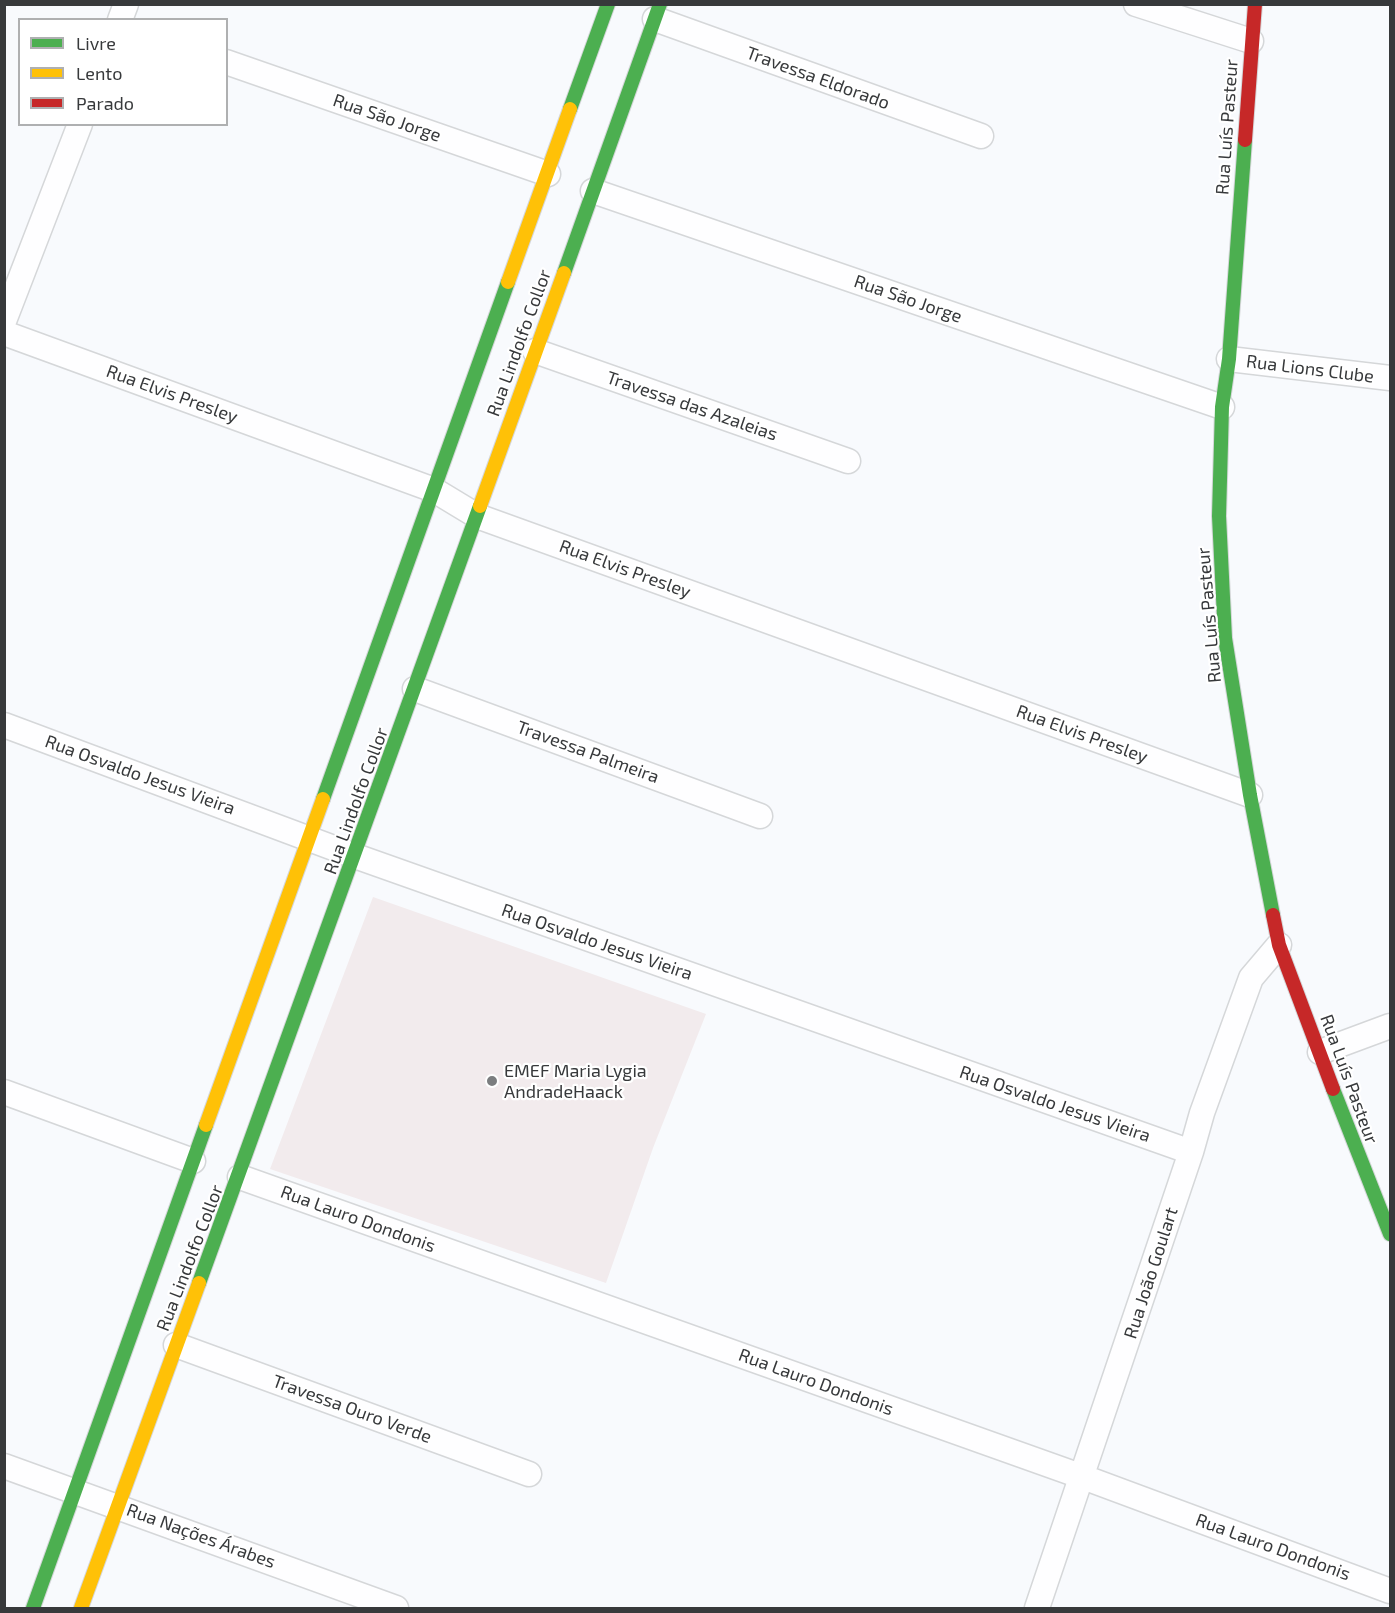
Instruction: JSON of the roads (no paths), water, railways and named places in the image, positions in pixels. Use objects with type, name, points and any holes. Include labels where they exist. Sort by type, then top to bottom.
[{"type":"street","name":"Rua Lindolfo Collor","points":[[33,1608],[608,4]]},
{"type":"street","points":[[1136,4],[1251,41]]},
{"type":"street","name":"Rua Luís Pasteur","points":[[1255,4],[1229,359],[1222,406],[1219,516],[1225,638],[1250,795],[1279,945],[1377,1206],[1390,1234]]},
{"type":"street","name":"Rua Lindolfo Collor","points":[[81,1608],[176,1345],[240,1177],[658,12]]},
{"type":"street","name":"Travessa Eldorado","points":[[658,12],[981,136]]},
{"type":"street","name":"Rua São Jorge","points":[[228,63],[548,174]]},
{"type":"street","points":[[4,321],[79,126]]},
{"type":"street","name":"Rua São Jorge","points":[[593,191],[1222,406]]},
{"type":"street","name":"Rua Elvis Presley","points":[[4,333],[434,490],[477,516],[1250,795]]},
{"type":"street","name":"Travessa das Azaleias","points":[[536,351],[848,461]]},
{"type":"street","name":"Rua Lions Clube","points":[[1229,359],[1390,378]]},
{"type":"street","name":"Travessa Palmeira","points":[[415,689],[760,816]]},
{"type":"street","name":"Rua Osvaldo Jesus Vieira","points":[[4,725],[355,856],[1191,1152]]},
{"type":"street","name":"Rua João Goulart","points":[[1037,1608],[1083,1477],[1202,1113],[1251,978],[1279,945]]},
{"type":"street","points":[[1320,1053],[1390,1026]]},
{"type":"street","points":[[4,1092],[194,1161]]},
{"type":"street","name":"Rua Lauro Dondonis","points":[[240,1177],[1083,1477],[1390,1591]]},
{"type":"street","name":"Travessa Ouro Verde","points":[[176,1345],[529,1474]]},
{"type":"street","name":"Rua Nações Árabes","points":[[4,1466],[396,1608]]},
{"type":"place","name":"EMEF Maria Lygia AndradeHaack","points":[[492,1081]]}]
